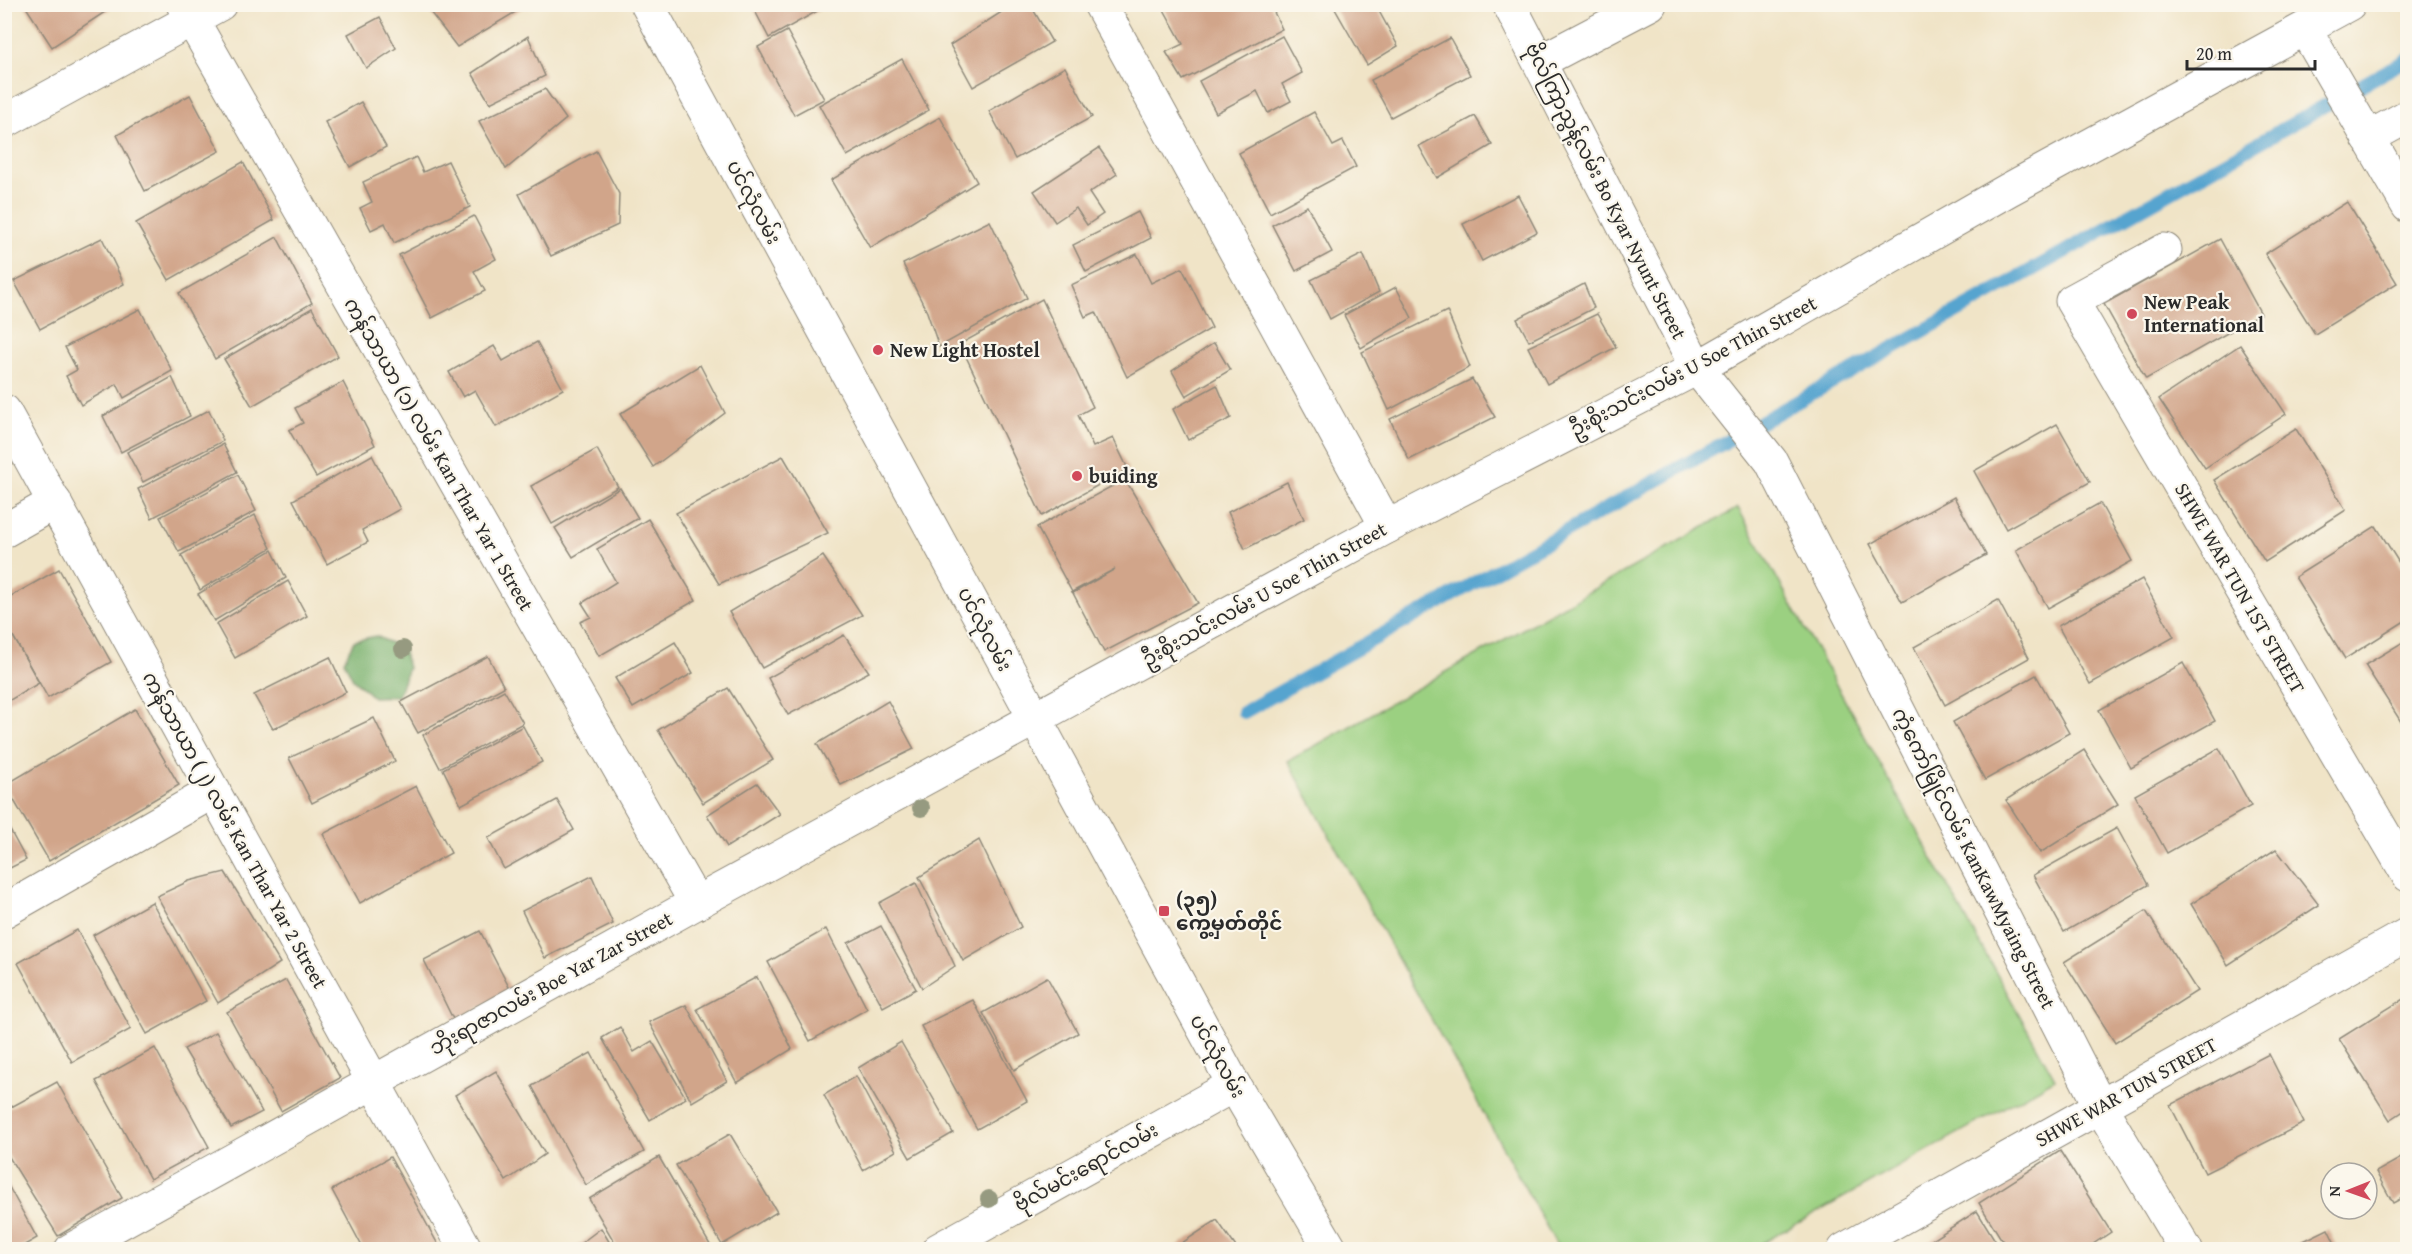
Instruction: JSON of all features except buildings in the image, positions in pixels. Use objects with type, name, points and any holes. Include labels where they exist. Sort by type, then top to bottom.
[{"type":"street","points":[[4,122],[187,12],[220,4]]},
{"type":"street","name":"ပင်လုံလမ်း","points":[[647,4],[1033,719],[1234,1085],[1331,1250]]},
{"type":"street","points":[[1100,4],[1387,527]]},
{"type":"street","name":"ဗိုလ်ကြာညွန့်လမ်း Bo Kyar Nyunt Street","points":[[1509,4],[1541,61],[1697,368],[1771,461]]},
{"type":"street","points":[[1541,61],[1650,4]]},
{"type":"street","name":"ဦးစိုးသင်းလမ်း U Soe Thin Street","points":[[1033,719],[1387,527],[1697,368],[2007,190],[2349,4]]},
{"type":"street","name":"ကန်သာယာ (၁) လမ်း Kan Thar Yar 1 Street","points":[[187,12],[696,903]]},
{"type":"street","points":[[2305,28],[2408,206]]},
{"type":"street","points":[[2368,138],[2408,116]]},
{"type":"street","name":"SHWE WAR TUN 1ST STREET","points":[[2165,250],[2072,301],[2408,876]]},
{"type":"street","name":"ကန်သာယာ (၂) လမ်း Kan Thar Yar 2 Street","points":[[4,411],[466,1250]]},
{"type":"street","name":"ကံ့ကော်မြိုင်လမ်း KanKawMyaing Street","points":[[1771,461],[2100,1106],[2186,1250]]},
{"type":"street","points":[[4,531],[55,502]]},
{"type":"street","name":"ဘိုးရာဇာလမ်း Boe Yar Zar Street","points":[[71,1250],[1033,719]]},
{"type":"street","points":[[4,911],[214,791]]},
{"type":"street","name":"SHWE WAR TUN STREET","points":[[1844,1250],[2408,934]]},
{"type":"street","name":"ဗိုလ်မင်းရောင်လမ်း","points":[[938,1250],[1234,1085]]},
{"type":"green space","points":[[1738,508],[2055,1079],[1752,1249],[1559,1249],[1288,761]]},
{"type":"green space","points":[[376,636],[403,649],[408,668],[398,696],[373,697],[353,679],[344,661],[354,641]]},
{"type":"waterway","points":[[1244,712],[2408,59]]},
{"type":"place","name":"New Peak International","points":[[2132,314]]},
{"type":"place","name":"New Light Hostel","points":[[878,350]]},
{"type":"place","name":"buiding","points":[[1077,476]]},
{"type":"place","name":"(၃၅) ကွေ့မှတ်တိုင်","points":[[1164,911]]}]
